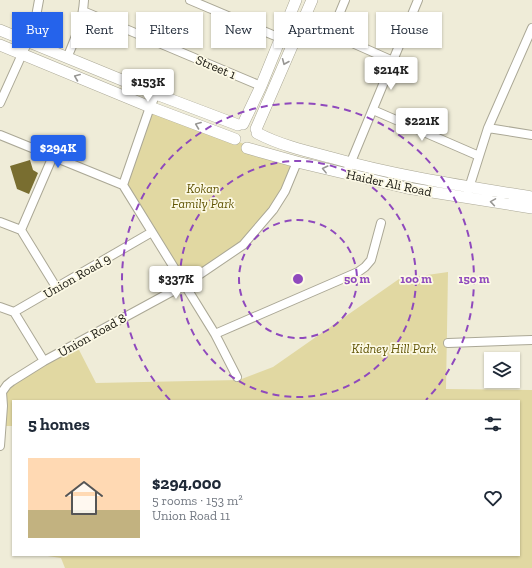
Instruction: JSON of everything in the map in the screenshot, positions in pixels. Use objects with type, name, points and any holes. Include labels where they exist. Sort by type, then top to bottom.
[{"type":"main road","points":[[291,12],[296,0]]},
{"type":"main road","points":[[307,12],[312,0]]},
{"type":"main road","points":[[0,30],[12,35]]},
{"type":"main road","points":[[0,45],[150,107],[234,139],[239,146],[247,148],[255,143],[258,137],[257,131],[292,48]]},
{"type":"main road","points":[[44,48],[156,94],[240,125],[250,124],[257,131]]},
{"type":"main road","points":[[234,139],[235,131],[240,125],[261,86],[276,48]]},
{"type":"main road","name":"Haider Ali Road","points":[[257,131],[271,140],[351,163],[532,208]]},
{"type":"main road","name":"Haider Ali Road","points":[[247,148],[296,162],[407,188],[532,197]]},
{"type":"street","points":[[37,12],[39,0]]},
{"type":"street","points":[[67,58],[76,36],[83,11],[84,0]]},
{"type":"street","points":[[190,0],[274,35]]},
{"type":"street","points":[[340,12],[345,0]]},
{"type":"street","points":[[346,174],[418,0]]},
{"type":"street","name":"Street 1","points":[[83,11],[261,86]]},
{"type":"street","points":[[468,193],[488,128],[532,28]]},
{"type":"street","points":[[0,103],[25,48]]},
{"type":"street","points":[[363,48],[393,61]]},
{"type":"street","points":[[123,185],[150,107],[156,94]]},
{"type":"street","points":[[373,110],[479,156]]},
{"type":"street","points":[[488,128],[532,135]]},
{"type":"street","points":[[0,135],[123,185],[215,334],[237,377]]},
{"type":"street","points":[[21,230],[53,156]]},
{"type":"street","name":"Union Road 8","points":[[1,392],[12,381],[44,361],[184,285],[243,245],[273,210],[285,191],[296,162]]},
{"type":"street","points":[[0,222],[21,230],[56,287]]},
{"type":"street","points":[[215,334],[351,275],[365,267],[370,260],[381,223]]},
{"type":"street","name":"Union Road 9","points":[[14,312],[152,232]]},
{"type":"street","points":[[0,307],[14,312],[44,361]]},
{"type":"street","points":[[448,343],[532,340]]},
{"type":"street","points":[[0,446],[3,406],[1,392]]},
{"type":"green space","name":"Kokan Family Park","points":[[150,107],[264,152],[297,162],[285,191],[243,245],[184,285],[123,185]]},
{"type":"green space","name":"Kidney Hill Park","points":[[448,272],[446,389],[532,390],[532,568],[65,568],[61,558],[48,556],[520,556],[520,400],[12,400],[12,426],[2,426],[2,392],[76,344],[96,383],[239,380],[273,367],[399,279]]},
{"type":"building","points":[[30,160],[33,170],[38,173],[29,194],[17,189],[10,166]]}]
